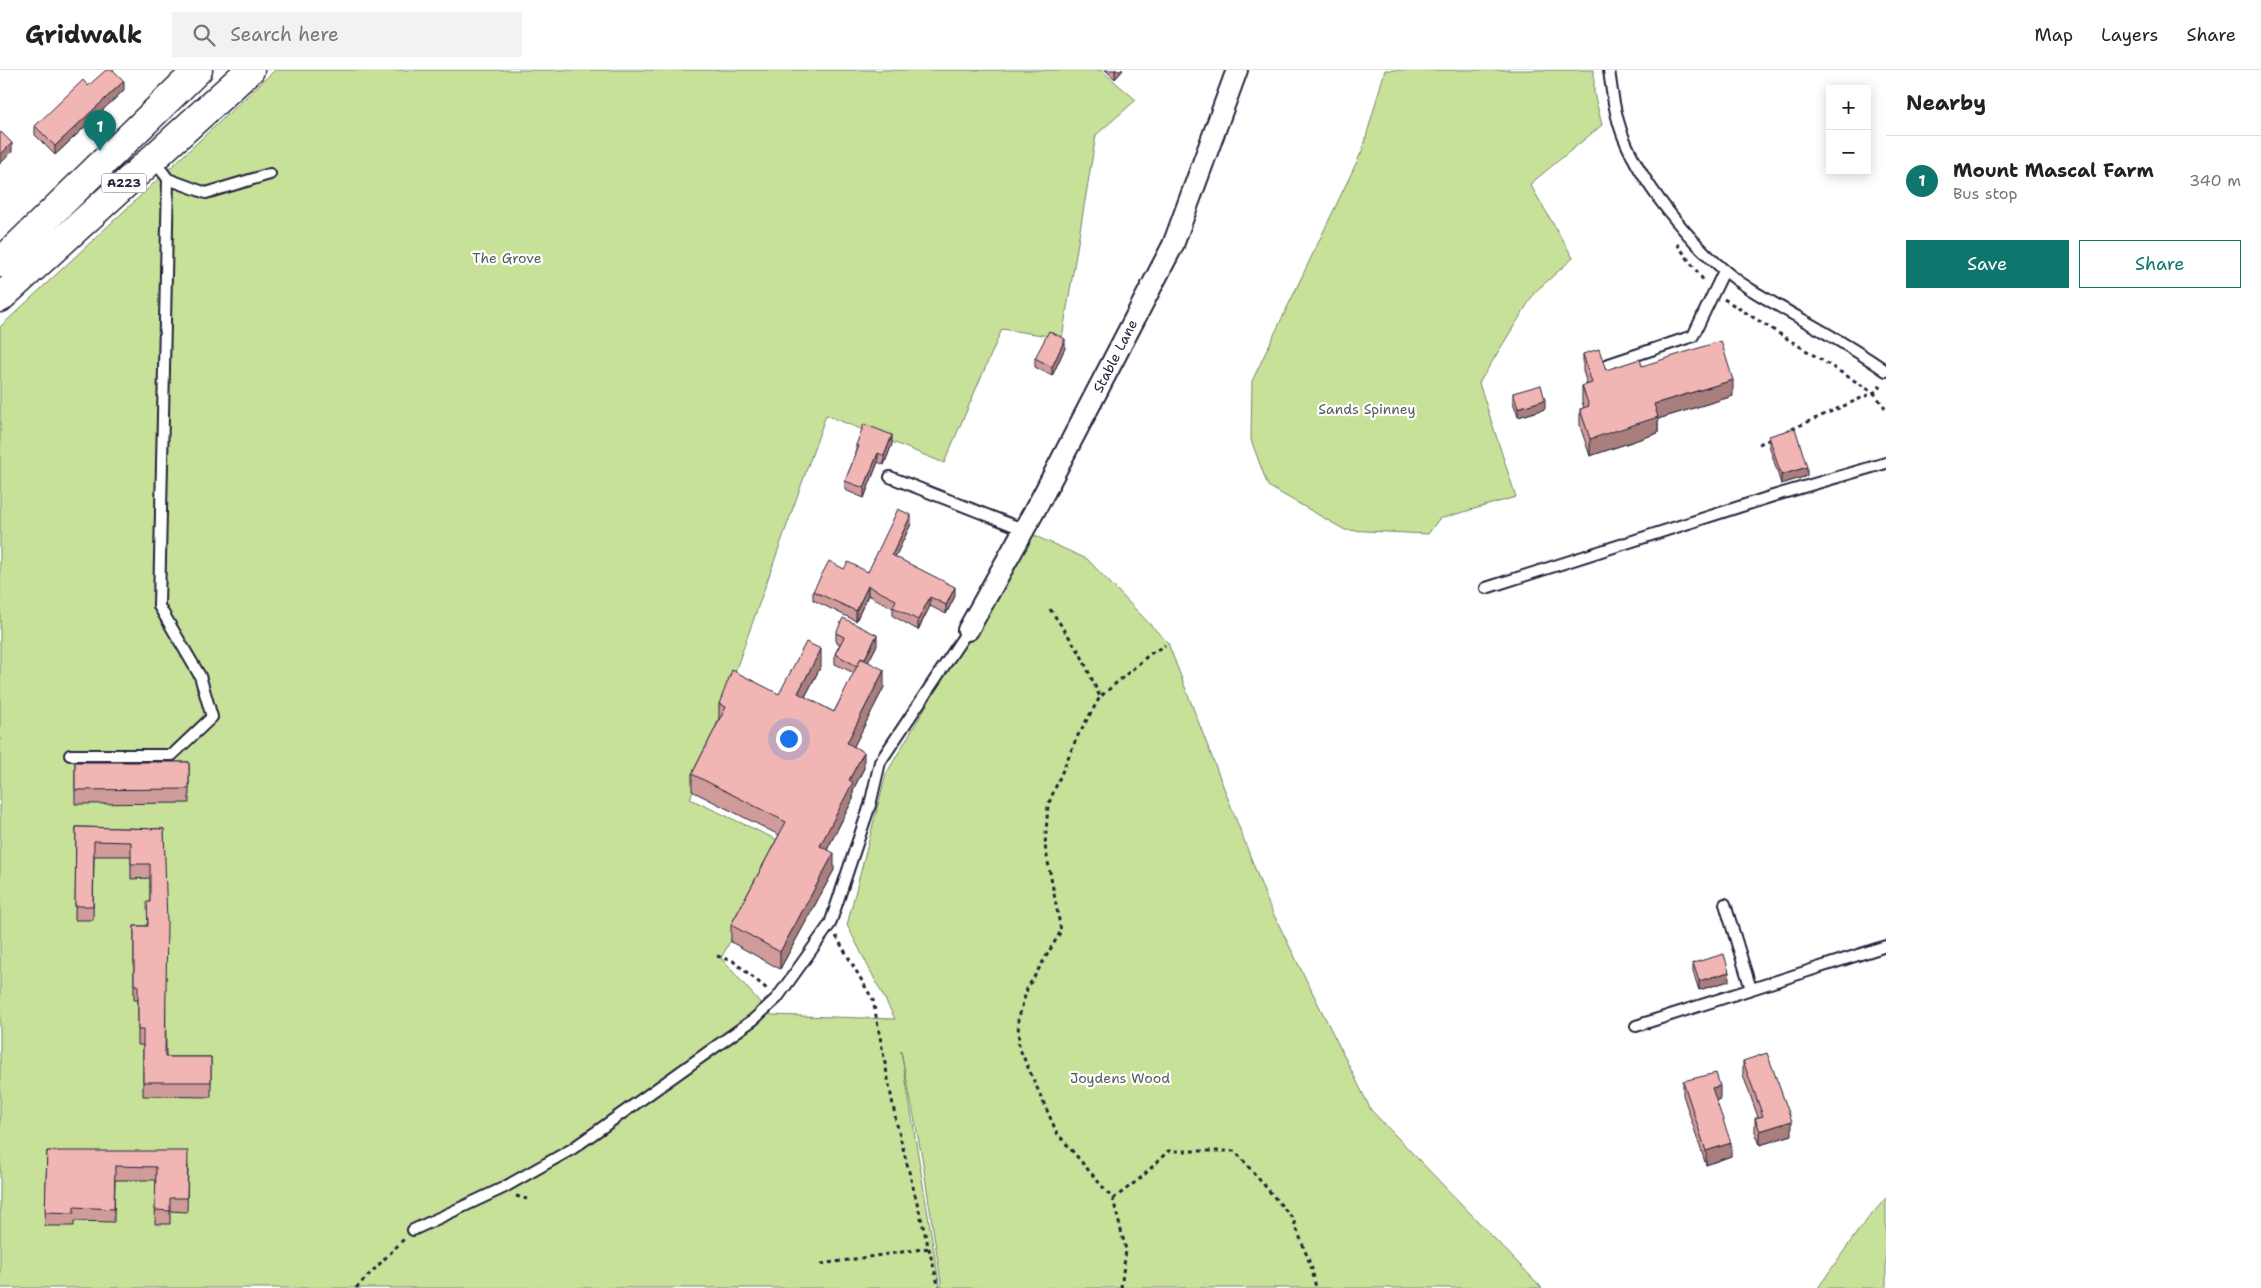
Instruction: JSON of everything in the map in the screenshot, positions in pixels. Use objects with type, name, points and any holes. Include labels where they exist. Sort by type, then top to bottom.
[{"type":"main road","name":"A223","points":[[0,263],[198,70]]},
{"type":"main road","name":"A223","points":[[0,298],[160,169],[250,70]]},
{"type":"street","name":"Stable Lane","points":[[968,630],[1024,530],[1172,245],[1237,70]]},
{"type":"lane","points":[[1610,70],[1616,114],[1635,160],[1672,215],[1724,271],[1886,371]]},
{"type":"lane","points":[[70,755],[172,755],[212,717],[200,676],[159,606],[160,169],[206,193],[270,174]]},
{"type":"lane","points":[[1609,364],[1693,336],[1724,271]]},
{"type":"lane","points":[[1486,588],[1773,496],[1886,464]]},
{"type":"lane","points":[[890,477],[1024,530]]},
{"type":"lane","points":[[413,1230],[503,1188],[572,1149],[753,1020],[777,998],[830,924],[870,805],[880,762],[968,630]]},
{"type":"lane","points":[[1725,904],[1751,989]]},
{"type":"lane","points":[[1636,1026],[1886,946]]},
{"type":"path","points":[[1786,432],[1877,391],[1882,382]]},
{"type":"path","points":[[1759,444],[1777,436]]},
{"type":"path","points":[[1050,609],[1080,653],[1100,697]]},
{"type":"path","points":[[1122,1288],[1126,1250],[1113,1199],[1057,1133],[1019,1047],[1018,1020],[1027,989],[1061,931],[1045,846],[1048,805],[1077,737],[1100,697],[1150,654],[1165,645]]},
{"type":"path","points":[[830,924],[874,1000],[896,1121],[939,1288]]},
{"type":"path","points":[[716,956],[733,961],[777,998]]},
{"type":"path","points":[[1113,1199],[1142,1177],[1168,1151],[1235,1151],[1292,1219],[1312,1269],[1316,1288]]},
{"type":"path","points":[[356,1288],[413,1230]]},
{"type":"path","points":[[821,1264],[929,1248]]},
{"type":"green space","points":[[275,70],[1101,70],[1136,100],[1096,135],[1062,338],[1002,329],[944,463],[826,415],[690,799],[784,843],[721,958],[771,1015],[895,1019],[847,925],[886,774],[1028,533],[1033,535],[1087,559],[1168,643],[1269,905],[1371,1110],[1542,1288],[942,1288],[922,1157],[901,1051],[940,1288],[0,1288],[0,327]]},
{"type":"green space","name":"Sands Spinney","points":[[1385,70],[1594,70],[1594,93],[1602,125],[1530,184],[1573,258],[1535,292],[1479,383],[1516,497],[1439,519],[1428,534],[1345,530],[1268,486],[1251,440],[1252,381],[1362,151]]},
{"type":"green space","points":[[1886,1198],[1886,1288],[1818,1288],[1860,1228]]},
{"type":"building","points":[[106,70],[113,70],[124,81],[55,146],[35,126],[83,80],[88,86]]},
{"type":"building","points":[[0,133],[12,143],[0,155]]},
{"type":"building","points":[[1049,331],[1065,339],[1052,367],[1035,358]]},
{"type":"building","points":[[1721,341],[1733,380],[1654,404],[1658,417],[1590,439],[1580,409],[1589,406],[1582,386],[1592,383],[1583,354],[1599,349],[1606,370],[1640,359],[1642,366]]},
{"type":"building","points":[[1541,385],[1545,400],[1518,408],[1513,393]]},
{"type":"building","points":[[864,424],[892,435],[884,456],[878,453],[864,488],[845,481],[859,446],[856,445]]},
{"type":"building","points":[[1795,428],[1807,467],[1781,475],[1769,436]]},
{"type":"building","points":[[898,509],[911,515],[892,555],[955,587],[946,605],[930,597],[918,620],[893,607],[896,600],[868,586],[856,611],[813,591],[829,561],[844,569],[848,562],[868,572]]},
{"type":"building","points":[[843,618],[877,635],[864,660],[861,658],[857,666],[835,654],[844,637],[836,633]]},
{"type":"building","points":[[806,642],[821,649],[798,693],[834,712],[861,658],[884,670],[847,743],[864,752],[849,780],[853,782],[820,846],[834,853],[780,952],[731,925],[786,822],[692,774],[726,707],[719,704],[732,670],[779,694]]},
{"type":"building","points":[[75,762],[189,762],[189,789],[75,790]]},
{"type":"building","points":[[76,827],[164,829],[167,923],[165,1057],[211,1057],[211,1082],[143,1082],[143,1030],[138,1030],[138,985],[134,985],[134,926],[148,926],[147,902],[150,902],[150,864],[131,864],[131,842],[94,841],[93,906],[75,906]]},
{"type":"building","points":[[1724,954],[1729,972],[1699,981],[1693,963]]},
{"type":"building","points":[[1767,1053],[1792,1121],[1760,1131],[1755,1118],[1763,1116],[1743,1061]]},
{"type":"building","points":[[1716,1073],[1720,1086],[1712,1088],[1731,1143],[1706,1151],[1683,1081]]},
{"type":"building","points":[[47,1151],[188,1151],[187,1198],[170,1198],[170,1211],[155,1210],[156,1167],[115,1166],[114,1209],[74,1207],[74,1213],[45,1212]]},
{"type":"place","name":"Mount Mascal Farm","points":[[100,151]]},
{"type":"park label","name":"The Grove","points":[[507,258]]},
{"type":"park label","name":"Joydens Wood","points":[[1120,1078]]}]
